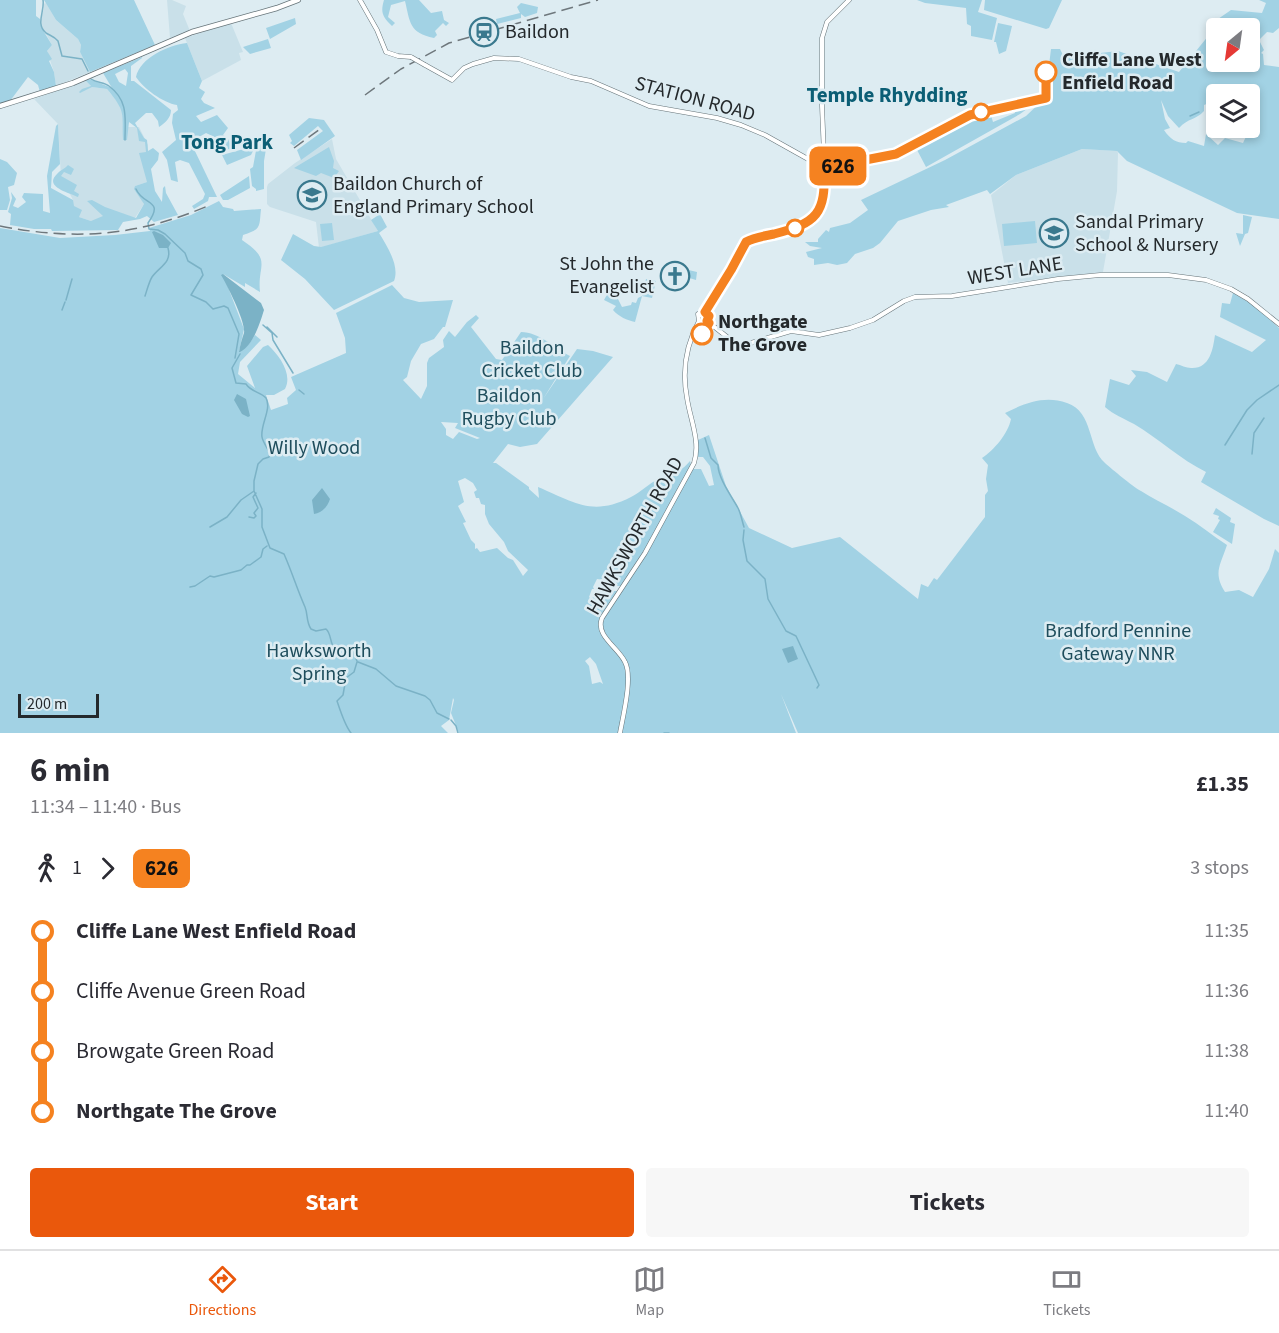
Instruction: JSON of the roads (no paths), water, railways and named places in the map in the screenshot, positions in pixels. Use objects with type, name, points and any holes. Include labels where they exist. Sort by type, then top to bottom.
[{"type":"main road","points":[[0,106],[44,93],[192,32],[298,0]]},
{"type":"street","name":"STATION ROAD","points":[[360,0],[386,52],[411,57],[452,80],[467,67],[488,59],[519,59],[571,77],[591,81],[649,106],[717,118],[741,125],[765,135],[807,160],[819,171],[824,170]]},
{"type":"street","points":[[705,312],[709,316],[707,321],[699,321],[698,314],[705,312],[746,242],[804,224],[819,209],[824,197],[822,38],[827,22],[849,0]]},
{"type":"street","name":"WEST LANE","points":[[707,321],[739,345],[790,331],[826,335],[865,324],[903,301],[915,297],[960,294],[1086,275],[1123,274],[1191,277],[1216,283],[1248,299],[1279,324]]},
{"type":"street","name":"HAWKSWORTH ROAD","points":[[620,733],[628,670],[624,659],[601,632],[600,621],[656,536],[692,469],[697,453],[684,375],[690,339],[699,321]]},
{"type":"waterway","points":[[43,0],[41,26],[46,33],[58,41],[62,56],[82,59],[88,71]]},
{"type":"waterway","points":[[91,79],[107,85],[120,98],[125,111],[125,140]]},
{"type":"waterway","points":[[1190,116],[1199,112]]},
{"type":"waterway","points":[[136,189],[154,206],[153,215],[148,223],[149,229],[165,234],[185,253],[188,261],[201,269],[203,275],[191,295],[206,302],[213,309],[224,306],[228,308],[239,334],[235,358]]},
{"type":"waterway","points":[[145,296],[152,277],[167,261],[168,248]]},
{"type":"waterway","points":[[66,300],[72,279]]},
{"type":"waterway","points":[[62,310],[65,302]]},
{"type":"waterway","points":[[263,325],[272,333],[273,340],[293,373]]},
{"type":"waterway","points":[[267,327],[277,337]]},
{"type":"waterway","points":[[240,354],[232,368],[236,383],[246,384],[264,396],[268,407],[262,437],[270,454],[258,464],[254,491],[262,509],[262,527],[270,548],[284,554],[305,607],[311,629],[316,631],[326,629],[336,650],[350,646],[357,661]]},
{"type":"waterway","points":[[1225,445],[1247,410],[1279,385]]},
{"type":"waterway","points":[[299,390],[304,394]]},
{"type":"waterway","points":[[1252,454],[1254,433],[1264,418]]},
{"type":"waterway","points":[[705,438],[711,458],[718,465],[720,476],[738,508],[744,527]]},
{"type":"waterway","points":[[210,527],[227,517],[241,500],[254,491]]},
{"type":"waterway","points":[[249,517],[256,516],[254,513],[258,508],[253,497],[256,493]]},
{"type":"waterway","points":[[744,530],[743,540],[747,561],[765,579],[768,599],[786,631],[796,636],[819,685],[817,688]]},
{"type":"waterway","points":[[190,587],[210,576],[241,570],[261,557],[263,549],[267,546]]},
{"type":"waterway","points":[[351,733],[337,701],[343,695],[346,678],[354,672],[357,662]]},
{"type":"waterway","points":[[358,662],[376,669],[396,686],[425,696],[437,713],[449,719]]},
{"type":"waterway","points":[[451,720],[458,733]]},
{"type":"waterway","points":[[664,733],[669,733]]},
{"type":"railway","points":[[365,95],[401,69],[449,43],[598,0]]},
{"type":"railway","points":[[294,148],[320,129]]},
{"type":"railway","points":[[0,226],[55,233],[107,233],[158,223],[210,205]]},
{"type":"place","name":"Baildon","points":[[484,32]]},
{"type":"place","name":"Cliffe Lane West Enfield Road","points":[[1046,72]]},
{"type":"place","name":"Baildon Church of England Primary School","points":[[312,195]]},
{"type":"place","name":"Sandal Primary School & Nursery","points":[[1054,233]]},
{"type":"place","name":"St John the Evangelist","points":[[675,276]]},
{"type":"place","name":"Northgate The Grove","points":[[702,334]]},
{"type":"district","name":"Temple Rhydding","points":[[887,95]]},
{"type":"district","name":"Tong Park","points":[[227,142]]},
{"type":"park label","name":"Baildon Cricket Club","points":[[532,360]]},
{"type":"park label","name":"Baildon Rugby Club","points":[[509,408]]},
{"type":"park label","name":"Willy Wood","points":[[314,448]]},
{"type":"park label","name":"Bradford Pennine Gateway NNR","points":[[1118,642]]},
{"type":"park label","name":"Hawksworth Spring","points":[[319,662]]}]
